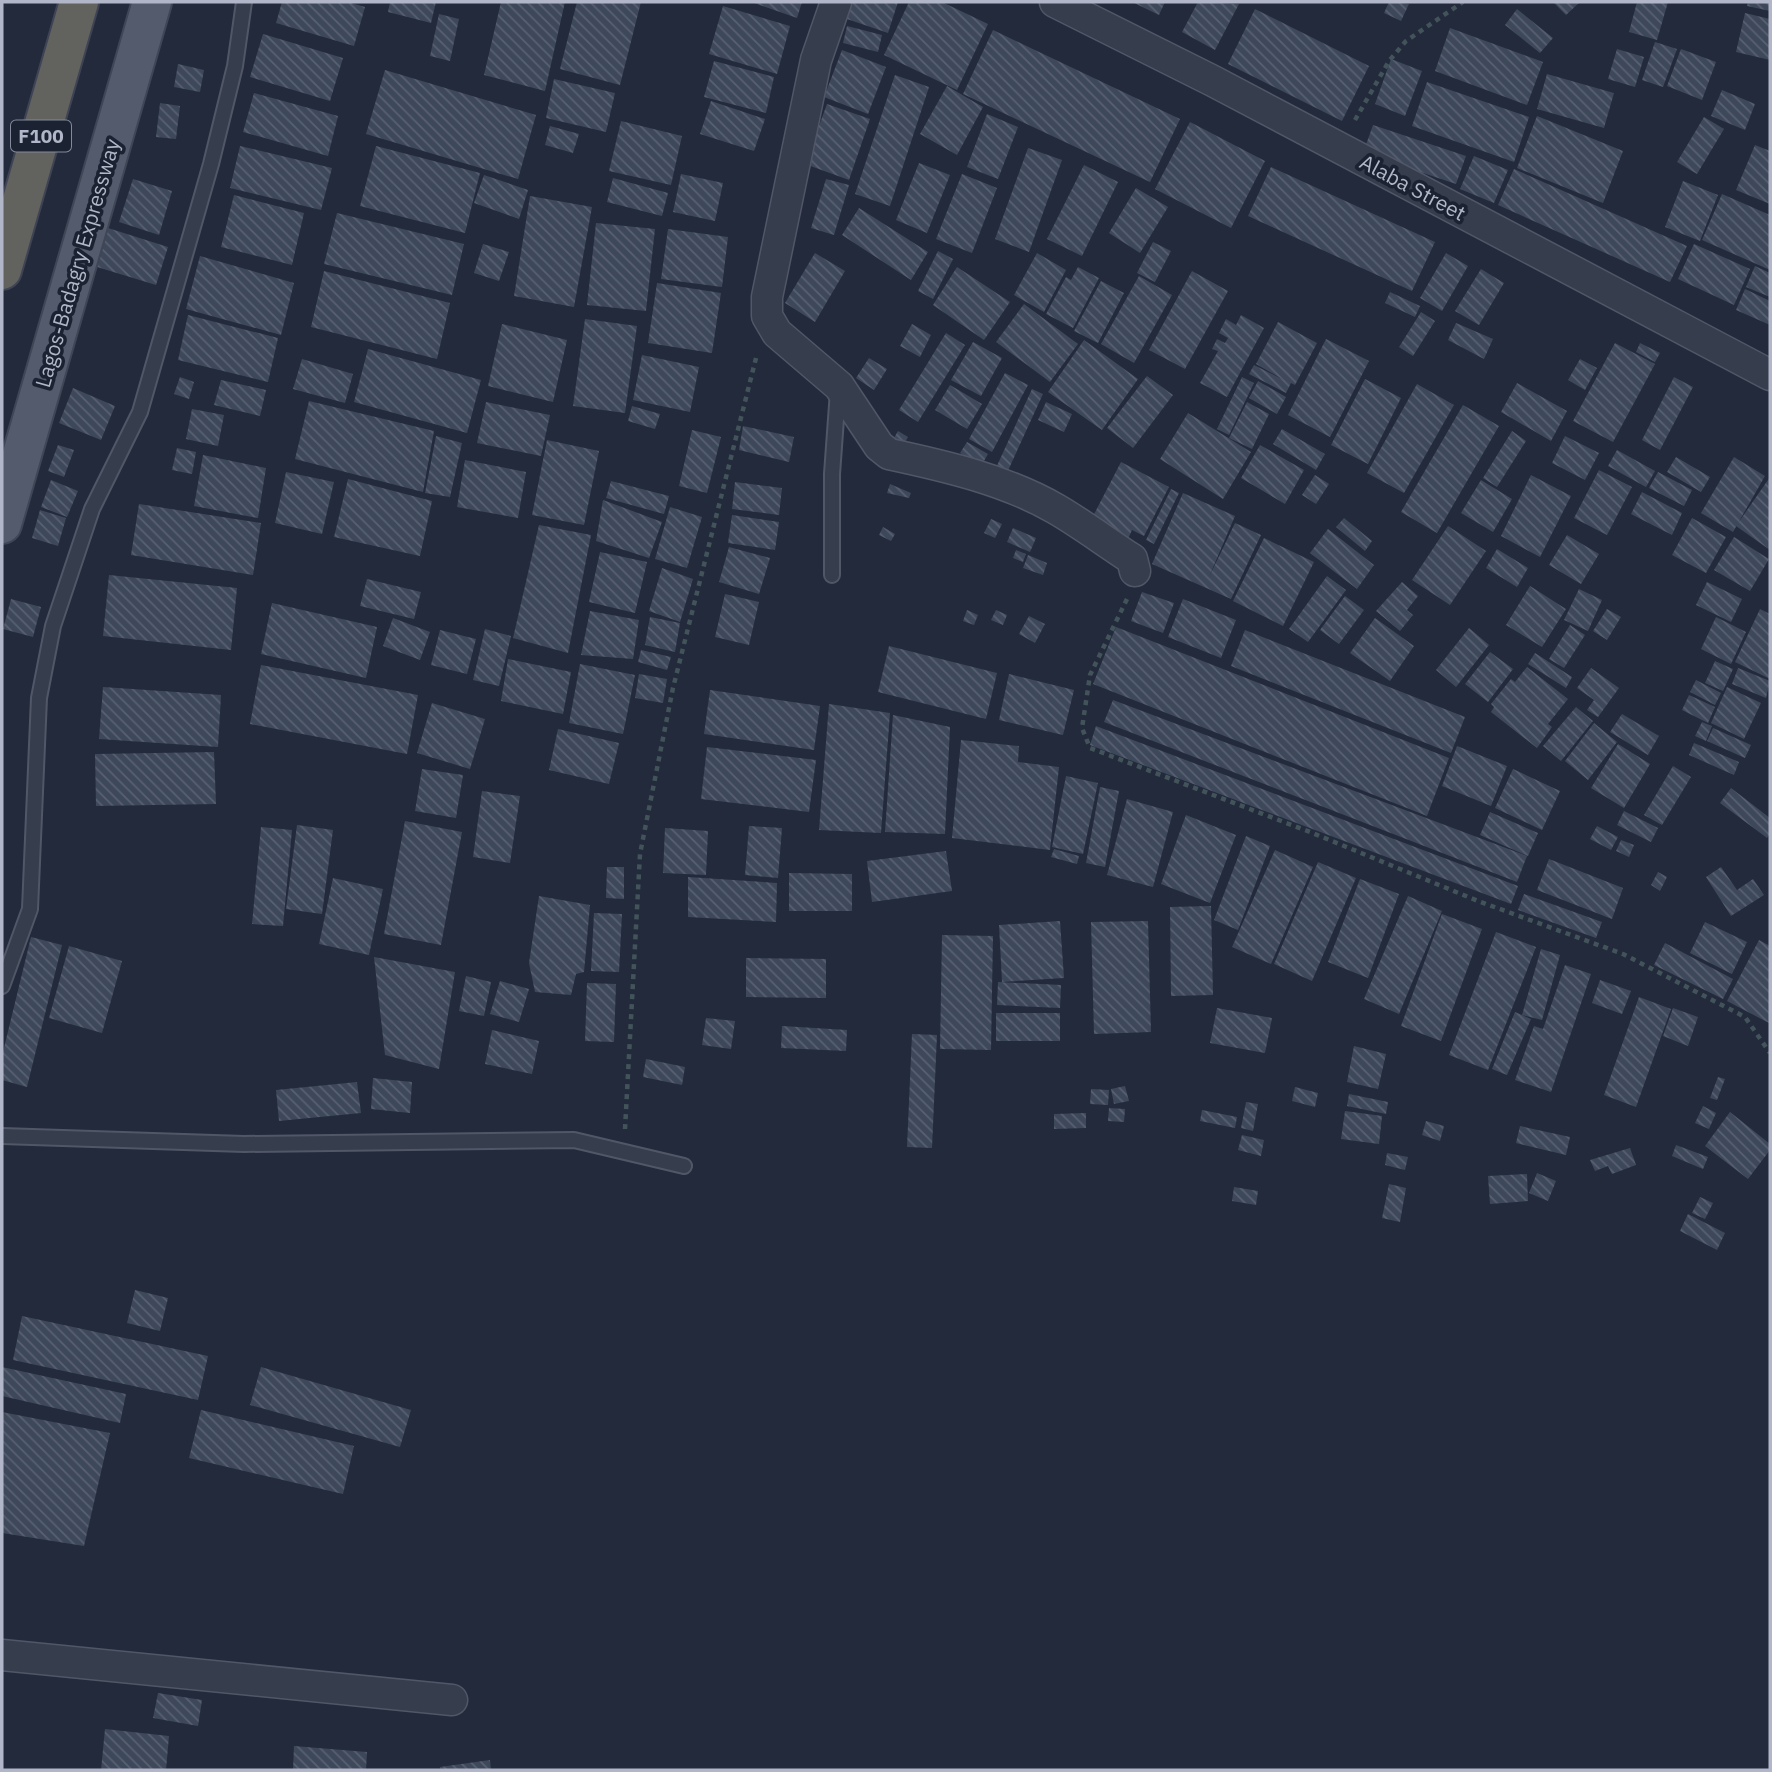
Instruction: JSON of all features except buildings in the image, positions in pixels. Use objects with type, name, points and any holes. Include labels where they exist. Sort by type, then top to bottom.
[{"type":"highway","name":"F100","points":[[2,270],[79,2]]},
{"type":"main road","name":"Lagos-Badagry Expressway","points":[[2,524],[152,2]]},
{"type":"street","points":[[836,2],[816,60],[766,297],[767,316],[777,333],[839,386],[879,446],[888,454],[1009,487],[1055,509],[1132,559],[1135,572]]},
{"type":"street","name":"Alaba Street","points":[[1055,2],[1770,375]]},
{"type":"street","points":[[2,1655],[452,1700]]},
{"type":"lane","points":[[2,986],[30,909],[39,698],[53,626],[92,509],[140,412],[214,152],[235,66],[244,2]]},
{"type":"lane","points":[[832,575],[832,474],[839,386]]},
{"type":"lane","points":[[2,1136],[244,1144],[574,1140],[684,1166]]},
{"type":"path","points":[[1339,148],[1389,61],[1406,41],[1463,2]]},
{"type":"path","points":[[624,1152],[640,854],[673,688],[767,316]]},
{"type":"path","points":[[1135,572],[1133,590],[1116,616],[1090,676],[1082,728],[1090,748],[1310,832],[1478,901],[1623,954],[1745,1017],[1770,1053]]}]
